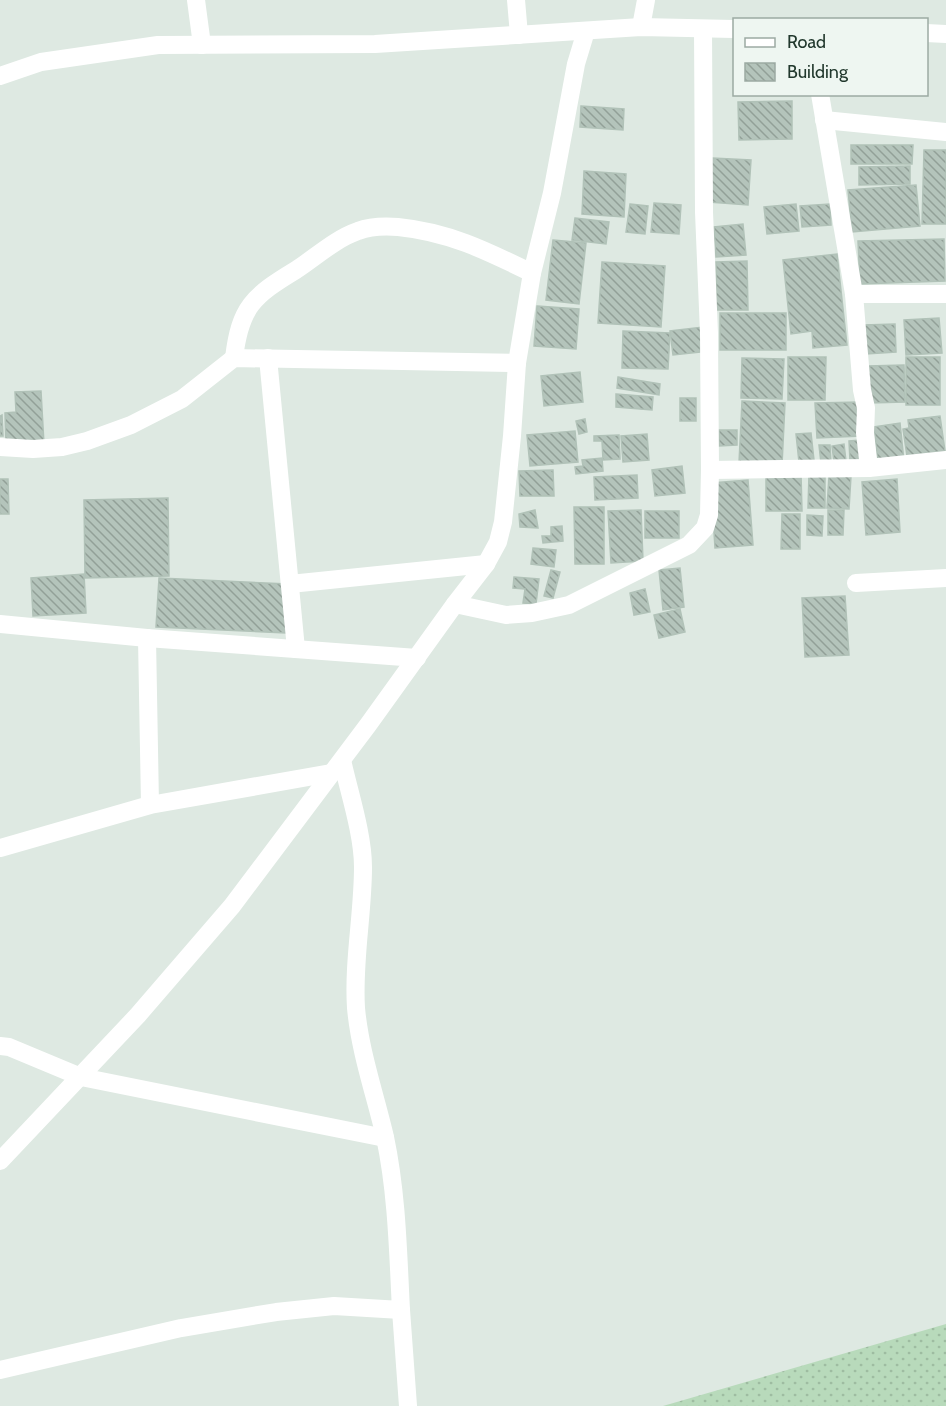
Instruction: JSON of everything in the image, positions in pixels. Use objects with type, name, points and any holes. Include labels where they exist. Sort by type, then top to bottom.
[{"type":"street","points":[[196,0],[202,45]]},
{"type":"street","points":[[516,0],[519,36]]},
{"type":"street","points":[[641,27],[646,0]]},
{"type":"street","points":[[0,76],[41,62],[158,45],[375,44],[641,27],[733,28]]},
{"type":"street","points":[[455,604],[506,615],[531,613],[569,604],[689,545],[705,528],[709,515],[710,470],[709,333],[704,212],[703,29]]},
{"type":"street","points":[[0,1161],[138,1015],[232,906],[486,564],[498,542],[502,522],[517,363],[532,273],[552,193],[576,64],[586,31]]},
{"type":"street","points":[[928,33],[946,34]]},
{"type":"street","points":[[820,96],[854,294],[862,390],[866,408],[865,433],[869,468]]},
{"type":"street","points":[[824,120],[946,132]]},
{"type":"street","points":[[234,358],[237,333],[244,314],[258,296],[337,241],[358,230],[381,226],[424,230],[473,244],[532,273]]},
{"type":"street","points":[[854,294],[946,294]]},
{"type":"street","points":[[0,447],[33,449],[62,447],[87,441],[131,425],[182,399],[234,358],[517,363]]},
{"type":"street","points":[[268,358],[296,649]]},
{"type":"street","points":[[710,470],[869,468],[946,460]]},
{"type":"street","points":[[290,584],[486,564]]},
{"type":"street","points":[[856,583],[946,578]]},
{"type":"street","points":[[0,624],[147,638],[417,658]]},
{"type":"street","points":[[147,638],[150,805]]},
{"type":"street","points":[[0,848],[150,805],[337,766]]},
{"type":"street","points":[[337,766],[357,826],[363,865],[355,963],[356,1009],[364,1058],[385,1138],[395,1197],[408,1406]]},
{"type":"street","points":[[0,1046],[9,1047],[81,1077],[385,1138]]},
{"type":"street","points":[[0,1370],[181,1328],[276,1312],[334,1306],[401,1310]]},
{"type":"green space","points":[[946,1324],[946,1406],[663,1406]]},
{"type":"building","points":[[792,101],[792,139],[739,140],[738,102]]},
{"type":"building","points":[[581,106],[624,109],[623,130],[580,127]]},
{"type":"building","points":[[851,145],[913,145],[912,164],[851,164]]},
{"type":"building","points":[[924,150],[946,150],[946,224],[922,224]]},
{"type":"building","points":[[712,158],[751,160],[748,205],[709,202]]},
{"type":"building","points":[[910,166],[910,184],[859,185],[859,167]]},
{"type":"building","points":[[584,171],[626,174],[624,217],[582,214]]},
{"type":"building","points":[[916,185],[920,226],[852,232],[848,190]]},
{"type":"building","points":[[654,203],[681,205],[679,234],[651,232]]},
{"type":"building","points":[[630,204],[648,206],[645,234],[626,232]]},
{"type":"building","points":[[796,204],[799,231],[767,234],[764,207]]},
{"type":"building","points":[[830,204],[831,225],[802,227],[800,206]]},
{"type":"building","points":[[575,218],[609,222],[606,244],[572,240]]},
{"type":"building","points":[[743,224],[746,255],[716,257],[714,227]]},
{"type":"building","points":[[944,239],[945,281],[860,284],[858,241]]},
{"type":"building","points":[[553,240],[586,243],[579,304],[546,300]]},
{"type":"building","points":[[837,254],[847,345],[813,348],[812,331],[791,334],[783,260]]},
{"type":"building","points":[[747,261],[748,310],[716,310],[716,262]]},
{"type":"building","points":[[602,262],[665,266],[661,327],[598,323]]},
{"type":"building","points":[[537,306],[579,309],[576,349],[534,346]]},
{"type":"building","points":[[720,313],[786,313],[786,350],[720,350]]},
{"type":"building","points":[[939,318],[942,353],[906,355],[904,320]]},
{"type":"building","points":[[895,324],[896,352],[866,354],[864,325]]},
{"type":"building","points":[[703,327],[700,352],[673,355],[670,331]]},
{"type":"building","points":[[623,331],[670,333],[668,369],[622,368]]},
{"type":"building","points":[[788,357],[826,357],[825,400],[788,400]]},
{"type":"building","points":[[906,357],[940,357],[940,405],[906,405]]},
{"type":"building","points":[[742,358],[784,359],[782,399],[741,398]]},
{"type":"building","points":[[904,365],[905,402],[869,403],[868,366]]},
{"type":"building","points":[[580,372],[583,402],[544,406],[541,376]]},
{"type":"building","points":[[618,377],[660,384],[659,395],[617,388]]},
{"type":"building","points":[[41,391],[44,444],[6,446],[5,413],[16,412],[15,392]]},
{"type":"building","points":[[616,394],[653,397],[652,410],[616,407]]},
{"type":"building","points":[[680,398],[696,398],[696,421],[680,421]]},
{"type":"building","points":[[742,401],[785,403],[782,465],[739,463]]},
{"type":"building","points":[[860,402],[861,436],[817,438],[815,403]]},
{"type":"building","points":[[2,415],[3,436],[0,436],[0,416]]},
{"type":"building","points":[[940,416],[945,451],[907,456],[903,429],[909,428],[908,420]]},
{"type":"building","points":[[585,419],[587,432],[579,434],[576,421]]},
{"type":"building","points":[[900,423],[904,461],[878,464],[874,427]]},
{"type":"building","points":[[719,430],[737,430],[737,445],[719,446]]},
{"type":"building","points":[[575,431],[578,462],[530,466],[527,435]]},
{"type":"building","points":[[811,433],[814,460],[799,462],[796,434]]},
{"type":"building","points":[[647,434],[649,460],[623,462],[621,436]]},
{"type":"building","points":[[619,435],[620,459],[603,460],[602,441],[594,441],[594,436]]},
{"type":"building","points":[[861,440],[863,461],[850,461],[849,441]]},
{"type":"building","points":[[844,444],[846,461],[834,462],[832,446]]},
{"type":"building","points":[[819,445],[830,445],[831,463],[821,463]]},
{"type":"building","points":[[602,458],[603,471],[576,474],[575,467],[583,466],[582,460]]},
{"type":"building","points":[[682,466],[685,493],[655,496],[652,470]]},
{"type":"building","points":[[553,470],[554,496],[520,496],[519,471]]},
{"type":"building","points":[[801,474],[802,511],[766,511],[766,475]]},
{"type":"building","points":[[809,474],[825,474],[825,508],[808,508]]},
{"type":"building","points":[[637,475],[638,498],[595,500],[594,477]]},
{"type":"building","points":[[829,475],[851,476],[849,509],[827,508]]},
{"type":"building","points":[[0,479],[8,479],[9,514],[0,514]]},
{"type":"building","points":[[897,479],[900,532],[866,535],[862,482]]},
{"type":"building","points":[[748,480],[753,545],[715,548],[711,483]]},
{"type":"building","points":[[168,498],[169,576],[85,578],[84,500]]},
{"type":"building","points":[[574,507],[604,507],[604,564],[575,564]]},
{"type":"building","points":[[535,510],[538,528],[520,527],[519,514]]},
{"type":"building","points":[[641,510],[643,561],[611,563],[608,511]]},
{"type":"building","points":[[828,510],[844,510],[843,535],[828,535]]},
{"type":"building","points":[[645,511],[679,511],[679,538],[645,538]]},
{"type":"building","points":[[782,514],[800,514],[800,549],[781,549]]},
{"type":"building","points":[[807,515],[823,516],[822,536],[807,535]]},
{"type":"building","points":[[562,526],[563,541],[543,543],[542,536],[551,536],[551,527]]},
{"type":"building","points":[[533,548],[556,550],[554,567],[531,564]]},
{"type":"building","points":[[680,568],[684,607],[663,610],[659,570]]},
{"type":"building","points":[[551,570],[560,572],[553,598],[544,596]]},
{"type":"building","points":[[84,574],[86,613],[33,616],[31,578]]},
{"type":"building","points":[[514,577],[539,579],[536,604],[523,603],[525,589],[513,588]]},
{"type":"building","points":[[159,578],[288,584],[286,633],[156,627]]},
{"type":"building","points":[[645,589],[650,612],[634,615],[630,593]]},
{"type":"building","points":[[845,596],[849,655],[805,657],[802,598]]},
{"type":"building","points":[[680,609],[685,632],[659,638],[654,615]]}]
